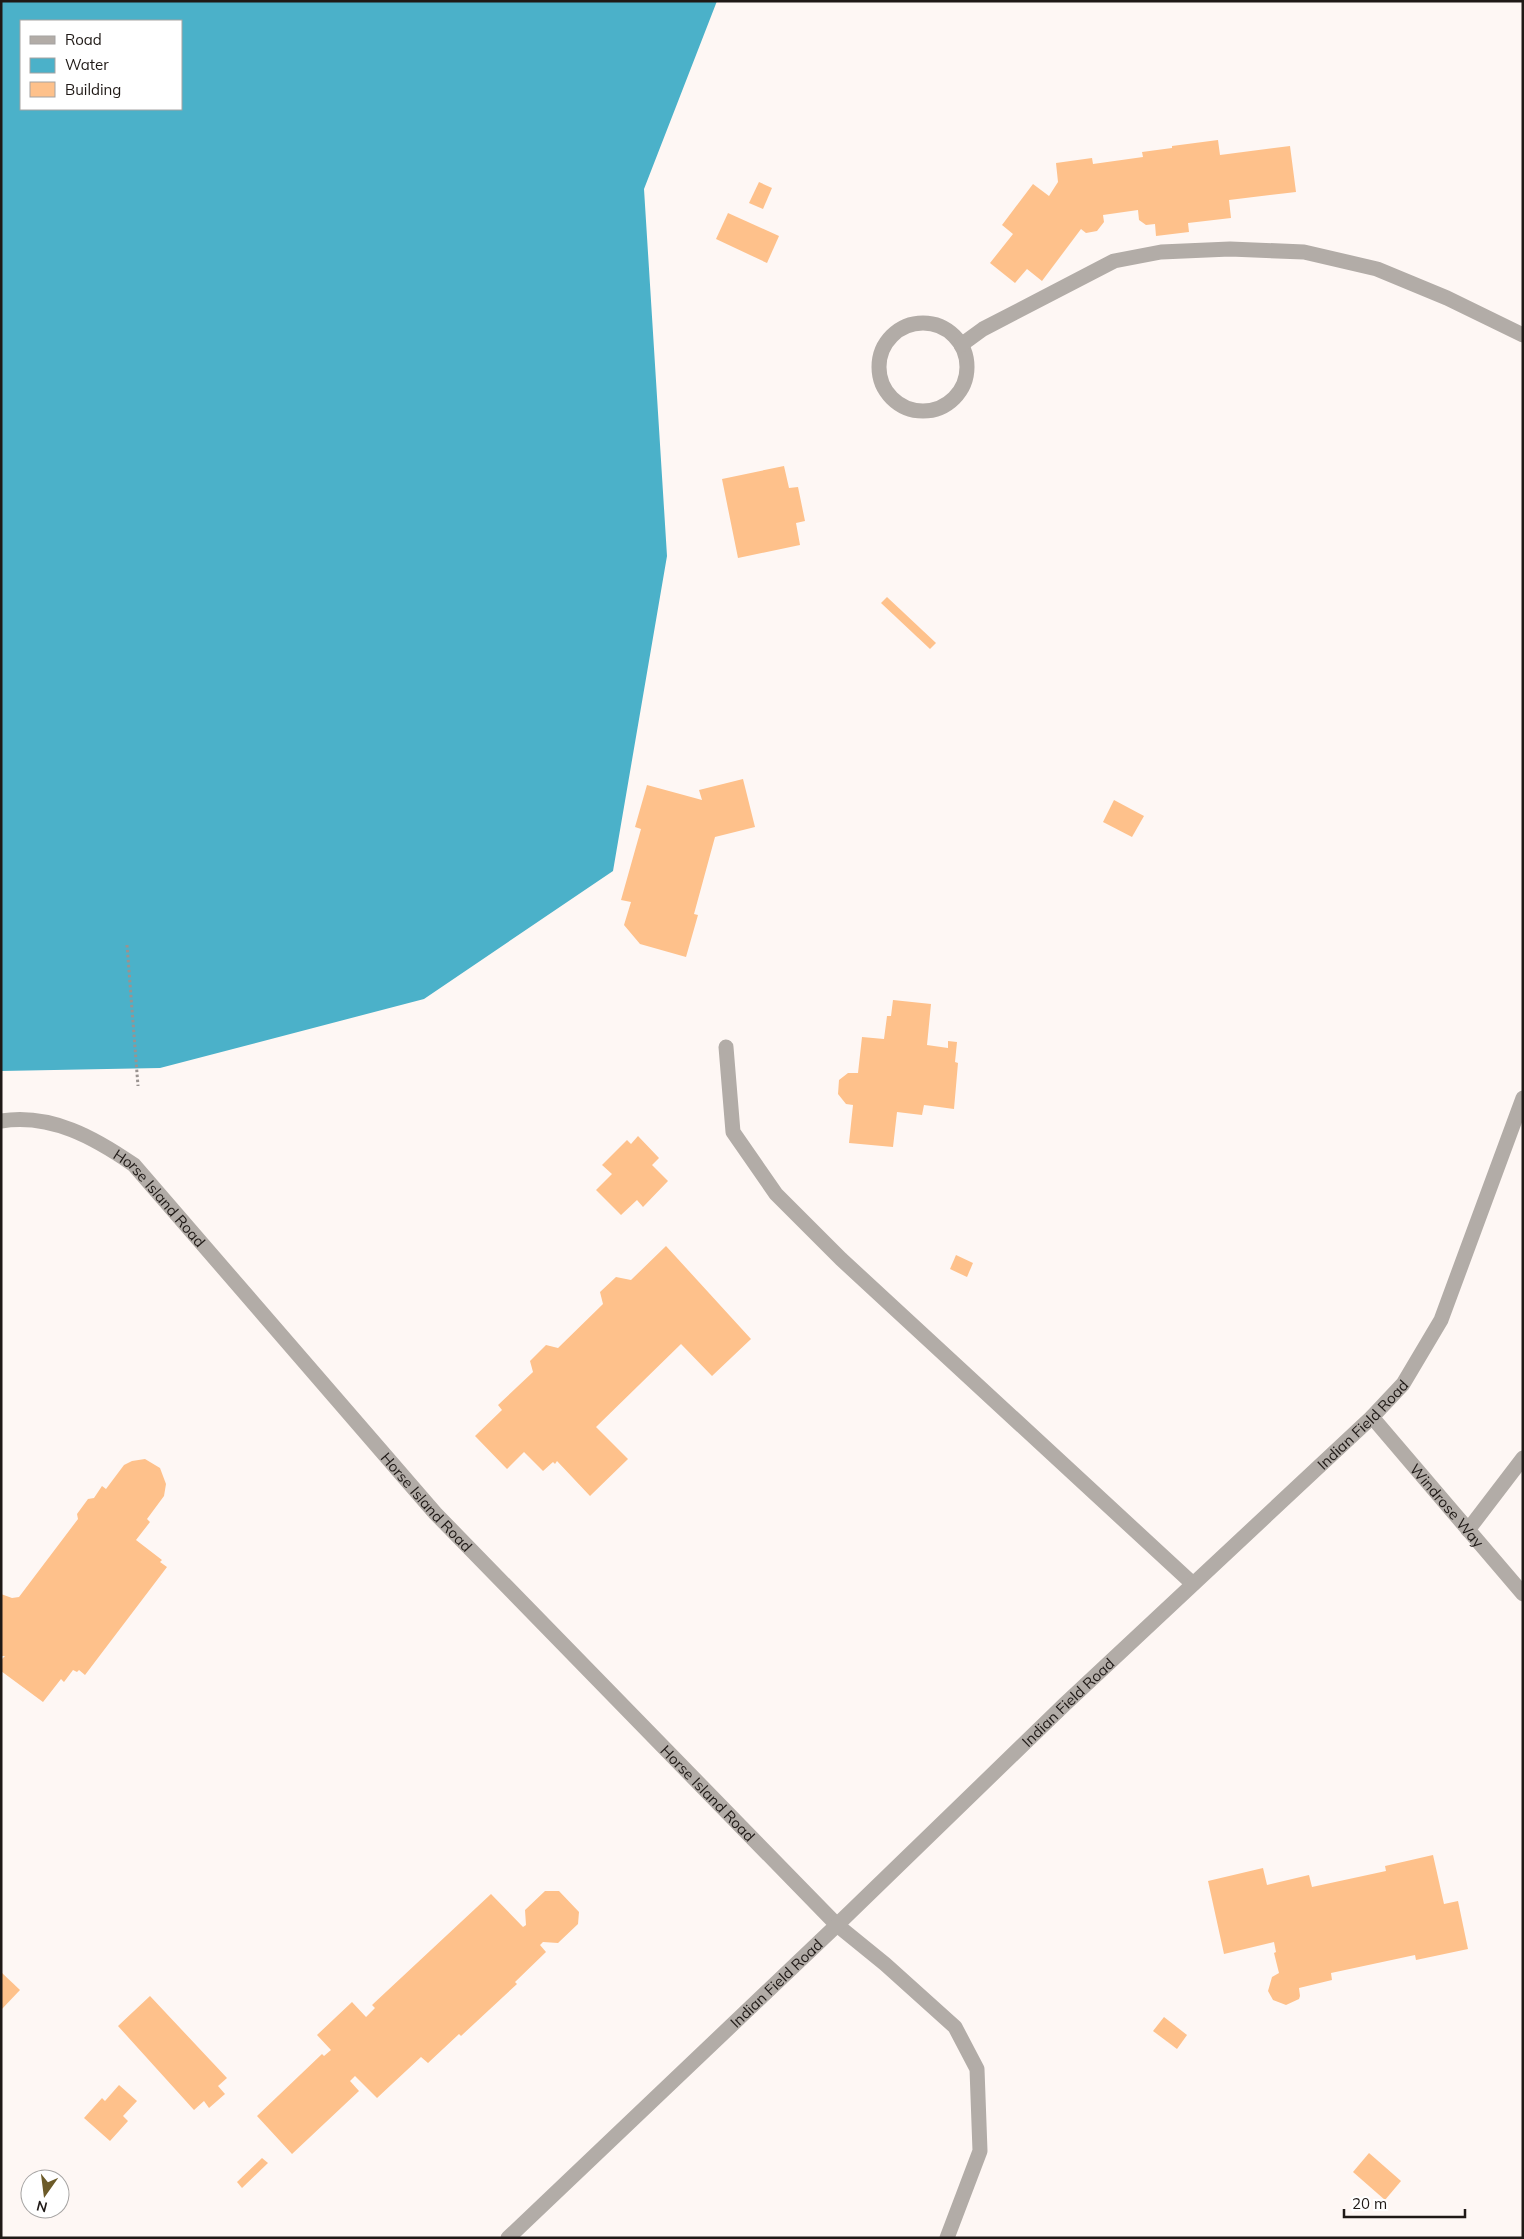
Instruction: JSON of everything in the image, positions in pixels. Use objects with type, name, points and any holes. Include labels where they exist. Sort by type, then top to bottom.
[{"type":"street","points":[[961,345],[983,329],[1114,261],[1161,252],[1230,249],[1304,252],[1377,269],[1447,298],[1523,335]]},
{"type":"street","points":[[926,324],[940,327],[952,334],[961,345],[967,365],[963,386],[954,398],[942,407],[927,411],[912,410],[898,404],[888,393],[881,380],[879,366],[882,352],[889,340],[899,331],[912,325],[926,324]]},
{"type":"street","points":[[726,1047],[733,1132],[776,1194],[841,1260],[1194,1584]]},
{"type":"street","name":"Indian Field Road","points":[[508,2238],[838,1926],[1065,1704],[1372,1418],[1403,1384],[1441,1320],[1523,1098]]},
{"type":"street","name":"Horse Island Road","points":[[1,1121],[11,1119],[44,1122],[76,1130],[102,1143],[134,1165],[435,1513],[838,1926],[885,1964],[955,2027],[977,2069],[980,2151],[947,2238]]},
{"type":"street","name":"Windrose Way","points":[[1372,1418],[1523,1594]]},
{"type":"street","points":[[1468,1530],[1523,1458]]},
{"type":"path","points":[[127,945],[138,1086]]},
{"type":"water","points":[[1,1],[717,1],[644,189],[667,556],[613,871],[424,999],[160,1068],[1,1071]]},
{"type":"building","points":[[1218,140],[1220,155],[1290,146],[1296,192],[1229,200],[1231,218],[1188,223],[1189,232],[1156,236],[1155,224],[1146,225],[1139,220],[1138,210],[1103,215],[1104,222],[1097,231],[1086,233],[1081,229],[1042,281],[1027,269],[1015,283],[990,263],[1013,234],[1002,225],[1033,184],[1049,196],[1058,182],[1056,163],[1092,158],[1093,164],[1143,157],[1142,152]]},
{"type":"building","points":[[759,182],[772,188],[763,209],[749,203]]},
{"type":"building","points":[[728,213],[779,236],[767,263],[716,239]]},
{"type":"building","points":[[784,466],[789,488],[798,487],[805,521],[796,523],[800,545],[738,558],[722,479]]},
{"type":"building","points":[[887,597],[936,643],[930,649],[881,603]]},
{"type":"building","points":[[743,779],[755,827],[715,837],[694,914],[698,915],[686,957],[640,944],[624,925],[631,902],[621,900],[641,829],[635,827],[647,785],[702,800],[699,790]]},
{"type":"building","points":[[1114,800],[1144,816],[1132,837],[1103,822]]},
{"type":"building","points":[[893,1000],[931,1004],[927,1045],[948,1048],[948,1041],[957,1042],[955,1062],[958,1063],[954,1109],[924,1105],[922,1115],[897,1112],[893,1147],[849,1143],[853,1105],[846,1104],[838,1094],[839,1080],[848,1073],[858,1073],[862,1037],[884,1039],[887,1016],[891,1016]]},
{"type":"building","points":[[638,1136],[659,1158],[652,1165],[668,1181],[643,1207],[637,1200],[621,1215],[596,1190],[612,1174],[602,1165],[627,1140],[631,1144]]},
{"type":"building","points":[[666,1246],[751,1339],[712,1376],[681,1344],[596,1427],[628,1459],[590,1496],[557,1461],[555,1464],[553,1462],[543,1471],[524,1452],[507,1469],[475,1436],[502,1410],[498,1405],[533,1372],[530,1361],[546,1345],[558,1348],[603,1304],[600,1292],[616,1277],[631,1280]]},
{"type":"building","points":[[956,1255],[973,1263],[967,1277],[950,1269]]},
{"type":"building","points":[[145,1459],[160,1468],[166,1484],[164,1496],[147,1519],[150,1522],[136,1540],[162,1560],[160,1562],[167,1567],[85,1675],[79,1670],[77,1672],[73,1670],[64,1682],[61,1679],[43,1702],[1,1671],[1,1660],[5,1656],[1,1656],[1,1594],[12,1598],[19,1597],[78,1519],[77,1514],[88,1499],[94,1498],[102,1486],[106,1489],[124,1465],[132,1461]]},
{"type":"building","points":[[1433,1855],[1444,1904],[1458,1901],[1468,1949],[1416,1960],[1415,1955],[1331,1973],[1332,1980],[1299,1988],[1299,1999],[1286,2005],[1273,2000],[1268,1991],[1272,1977],[1279,1973],[1274,1953],[1276,1952],[1274,1942],[1224,1954],[1208,1881],[1263,1868],[1267,1885],[1309,1875],[1312,1887],[1386,1871],[1385,1866]]},
{"type":"building","points":[[545,1891],[559,1891],[579,1912],[578,1924],[558,1943],[543,1942],[540,1945],[546,1952],[515,1982],[517,1984],[461,2036],[459,2034],[428,2063],[421,2057],[377,2098],[355,2076],[350,2081],[359,2091],[292,2154],[257,2116],[322,2054],[324,2056],[331,2050],[317,2035],[352,2002],[366,2017],[375,2008],[372,2005],[491,1894],[523,1927],[526,1925],[525,1910]]},
{"type":"building","points":[[1,1972],[20,1990],[1,2010]]},
{"type":"building","points":[[150,1996],[227,2078],[218,2086],[225,2094],[209,2108],[204,2101],[194,2110],[118,2026]]},
{"type":"building","points":[[1164,2017],[1187,2035],[1177,2049],[1153,2031]]},
{"type":"building","points":[[119,2085],[137,2101],[123,2116],[128,2121],[110,2141],[84,2118],[102,2098],[105,2101]]},
{"type":"building","points":[[1369,2153],[1401,2181],[1385,2200],[1353,2172]]},
{"type":"building","points":[[262,2158],[268,2163],[242,2188],[237,2182]]}]
